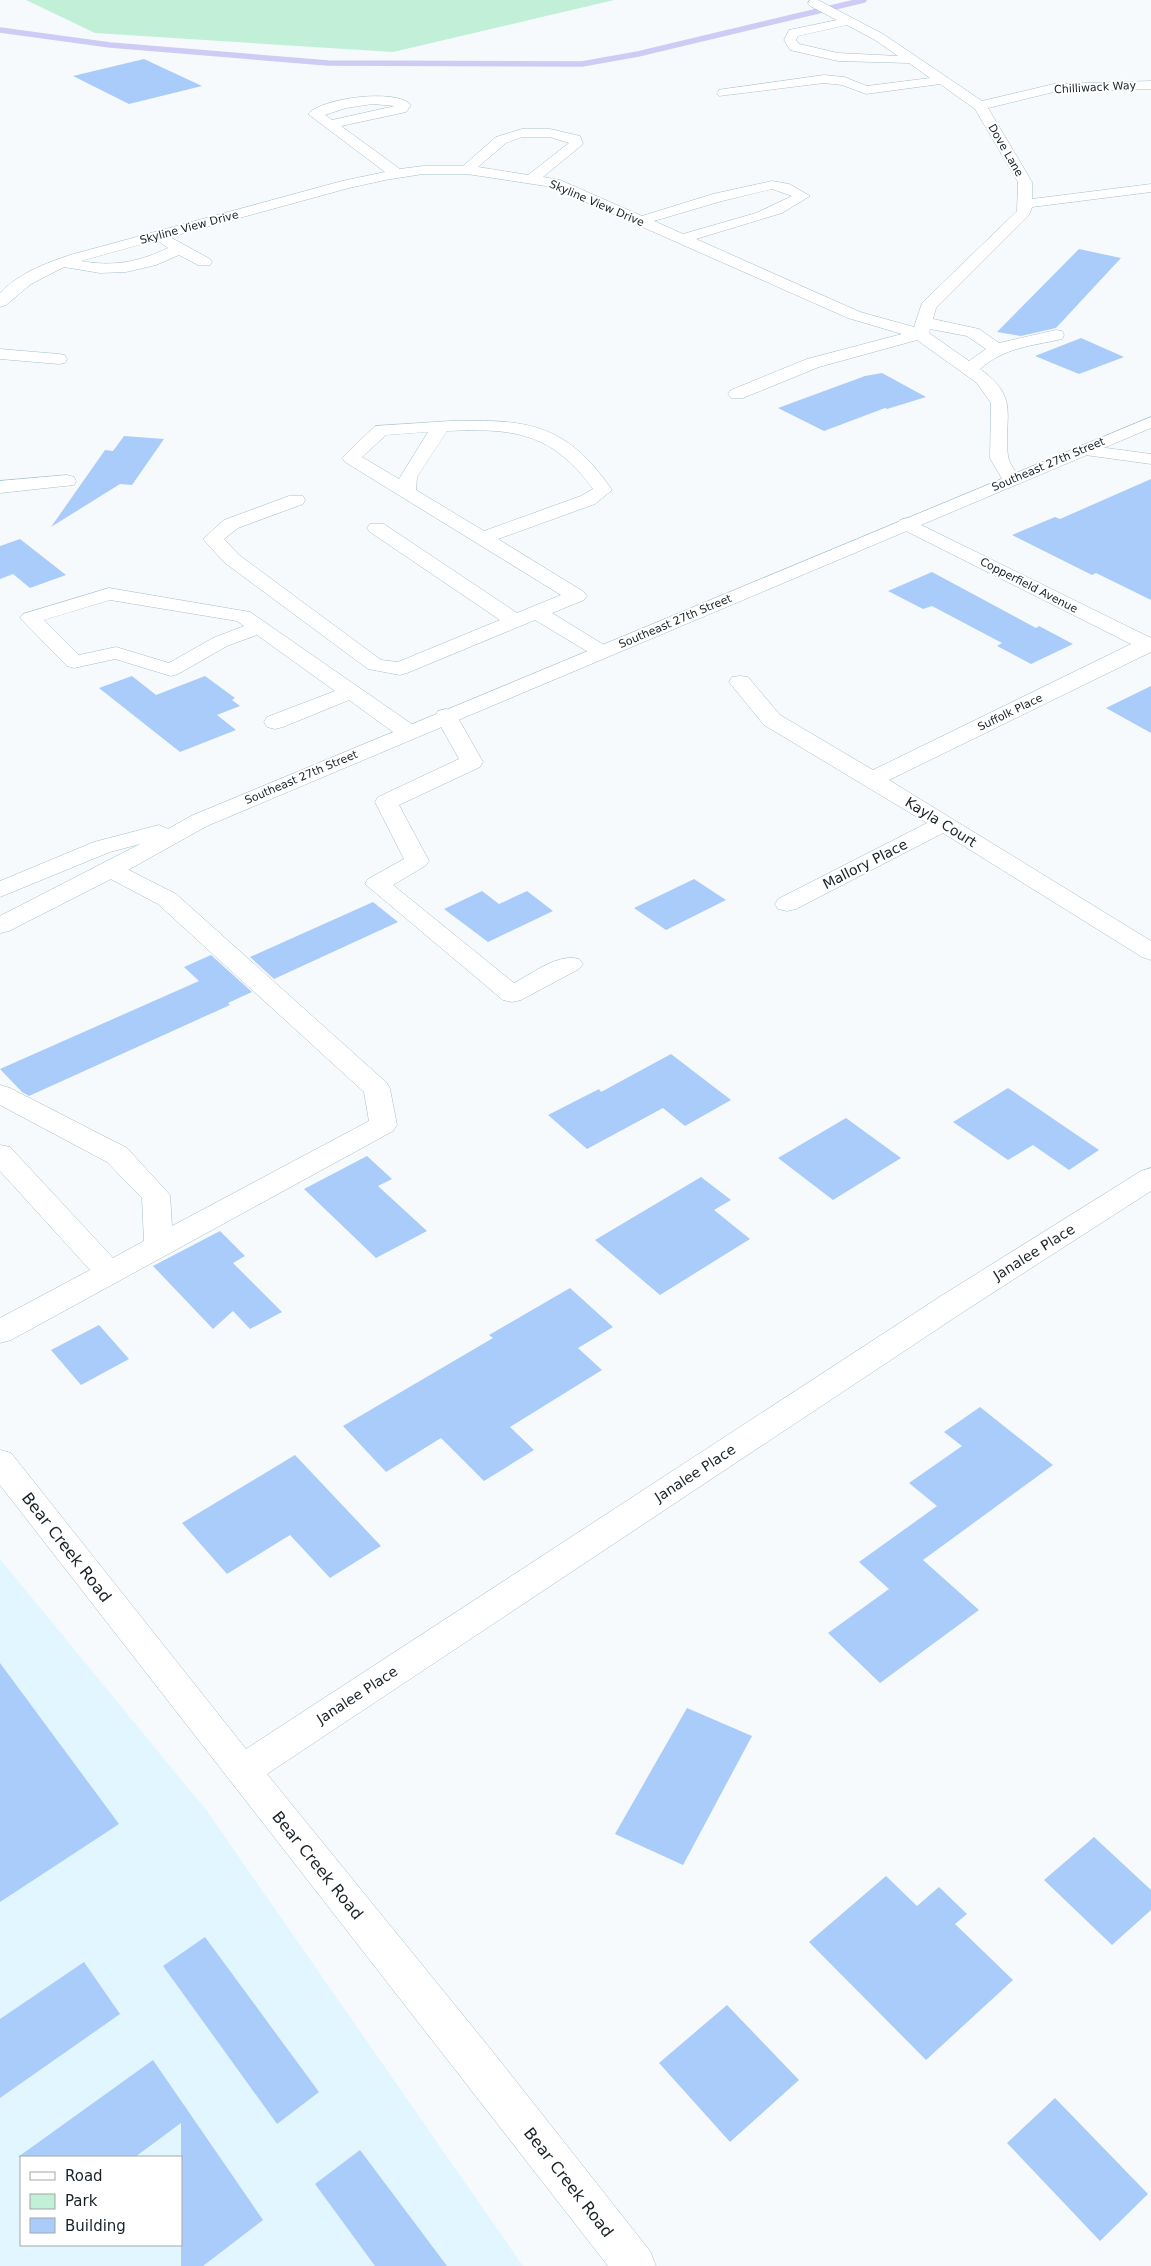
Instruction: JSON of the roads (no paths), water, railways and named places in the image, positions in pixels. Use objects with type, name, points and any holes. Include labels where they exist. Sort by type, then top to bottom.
[{"type":"street","name":"Dove Lane","points":[[821,7],[879,37],[980,106],[1025,182],[1024,204]]},
{"type":"street","points":[[848,21],[793,33],[790,40],[794,47],[811,53],[854,60],[912,59]]},
{"type":"street","points":[[724,93],[824,79],[844,81],[866,90],[944,80]]},
{"type":"street","name":"Chilliwack Way","points":[[980,106],[1054,88],[1151,85]]},
{"type":"street","points":[[329,124],[389,113],[401,109],[404,105],[390,99],[346,104],[323,109],[315,114],[397,174]]},
{"type":"street","points":[[467,170],[506,138],[518,134],[558,134],[576,139],[576,144],[561,158],[531,179]]},
{"type":"street","name":"Skyline View Drive","points":[[0,302],[13,288],[38,271],[61,263],[347,184],[423,170],[467,170],[556,183],[854,315],[922,328],[983,379],[1000,403],[999,458],[1012,480]]},
{"type":"street","points":[[640,221],[718,197],[772,185],[784,187],[803,196],[794,202],[758,216],[681,239]]},
{"type":"street","points":[[922,328],[928,306],[1024,212],[1024,204],[1151,188]]},
{"type":"street","points":[[156,236],[204,262]]},
{"type":"street","points":[[61,263],[96,269],[129,269],[154,261],[179,249]]},
{"type":"street","points":[[737,394],[813,363],[922,328],[970,331],[988,338],[996,350]]},
{"type":"street","points":[[970,369],[986,354],[1010,344],[1056,335]]},
{"type":"street","points":[[0,354],[59,359]]},
{"type":"street","name":"Southeast 27th Street","points":[[0,926],[111,870],[199,821],[1151,422]]},
{"type":"street","points":[[296,500],[231,524],[213,539],[232,560],[375,665],[400,670],[577,596],[482,538],[407,492],[351,458],[381,430],[494,426],[532,431],[562,445],[590,472],[603,490],[588,500],[482,538]]},
{"type":"street","points":[[407,492],[408,477],[440,428]]},
{"type":"street","points":[[1129,431],[1151,451]]},
{"type":"street","points":[[1084,450],[1151,459]]},
{"type":"street","points":[[0,487],[67,481]]},
{"type":"street","name":"Copperfield Avenue","points":[[906,524],[1149,645]]},
{"type":"street","points":[[377,528],[516,621]]},
{"type":"street","points":[[259,627],[220,642],[172,670],[116,652],[74,662],[30,618],[109,594],[244,616],[408,732]]},
{"type":"street","points":[[536,612],[602,652]]},
{"type":"street","name":"Suffolk Place","points":[[872,779],[1149,645]]},
{"type":"street","name":"Kayla Court","points":[[740,682],[772,720],[872,779],[1151,952]]},
{"type":"street","points":[[275,722],[351,692]]},
{"type":"street","points":[[446,716],[472,762],[386,802],[417,860],[377,884],[512,994],[570,964]]},
{"type":"street","name":"Southeast 27th Street","points":[[0,890],[102,847],[199,821]]},
{"type":"street","name":"Mallory Place","points":[[787,904],[943,824]]},
{"type":"street","points":[[0,1332],[383,1125],[377,1090],[167,899],[111,870]]},
{"type":"street","points":[[0,1094],[117,1155],[156,1195],[160,1246]]},
{"type":"street","points":[[0,1154],[109,1272]]},
{"type":"street","name":"Janalee Place","points":[[242,1771],[928,1320],[1151,1178]]},
{"type":"street","name":"Bear Creek Road","points":[[0,1462],[242,1771],[473,2059],[635,2266]]},
{"type":"waterway","points":[[0,30],[110,45],[328,63],[582,64],[638,54],[864,0]]}]
